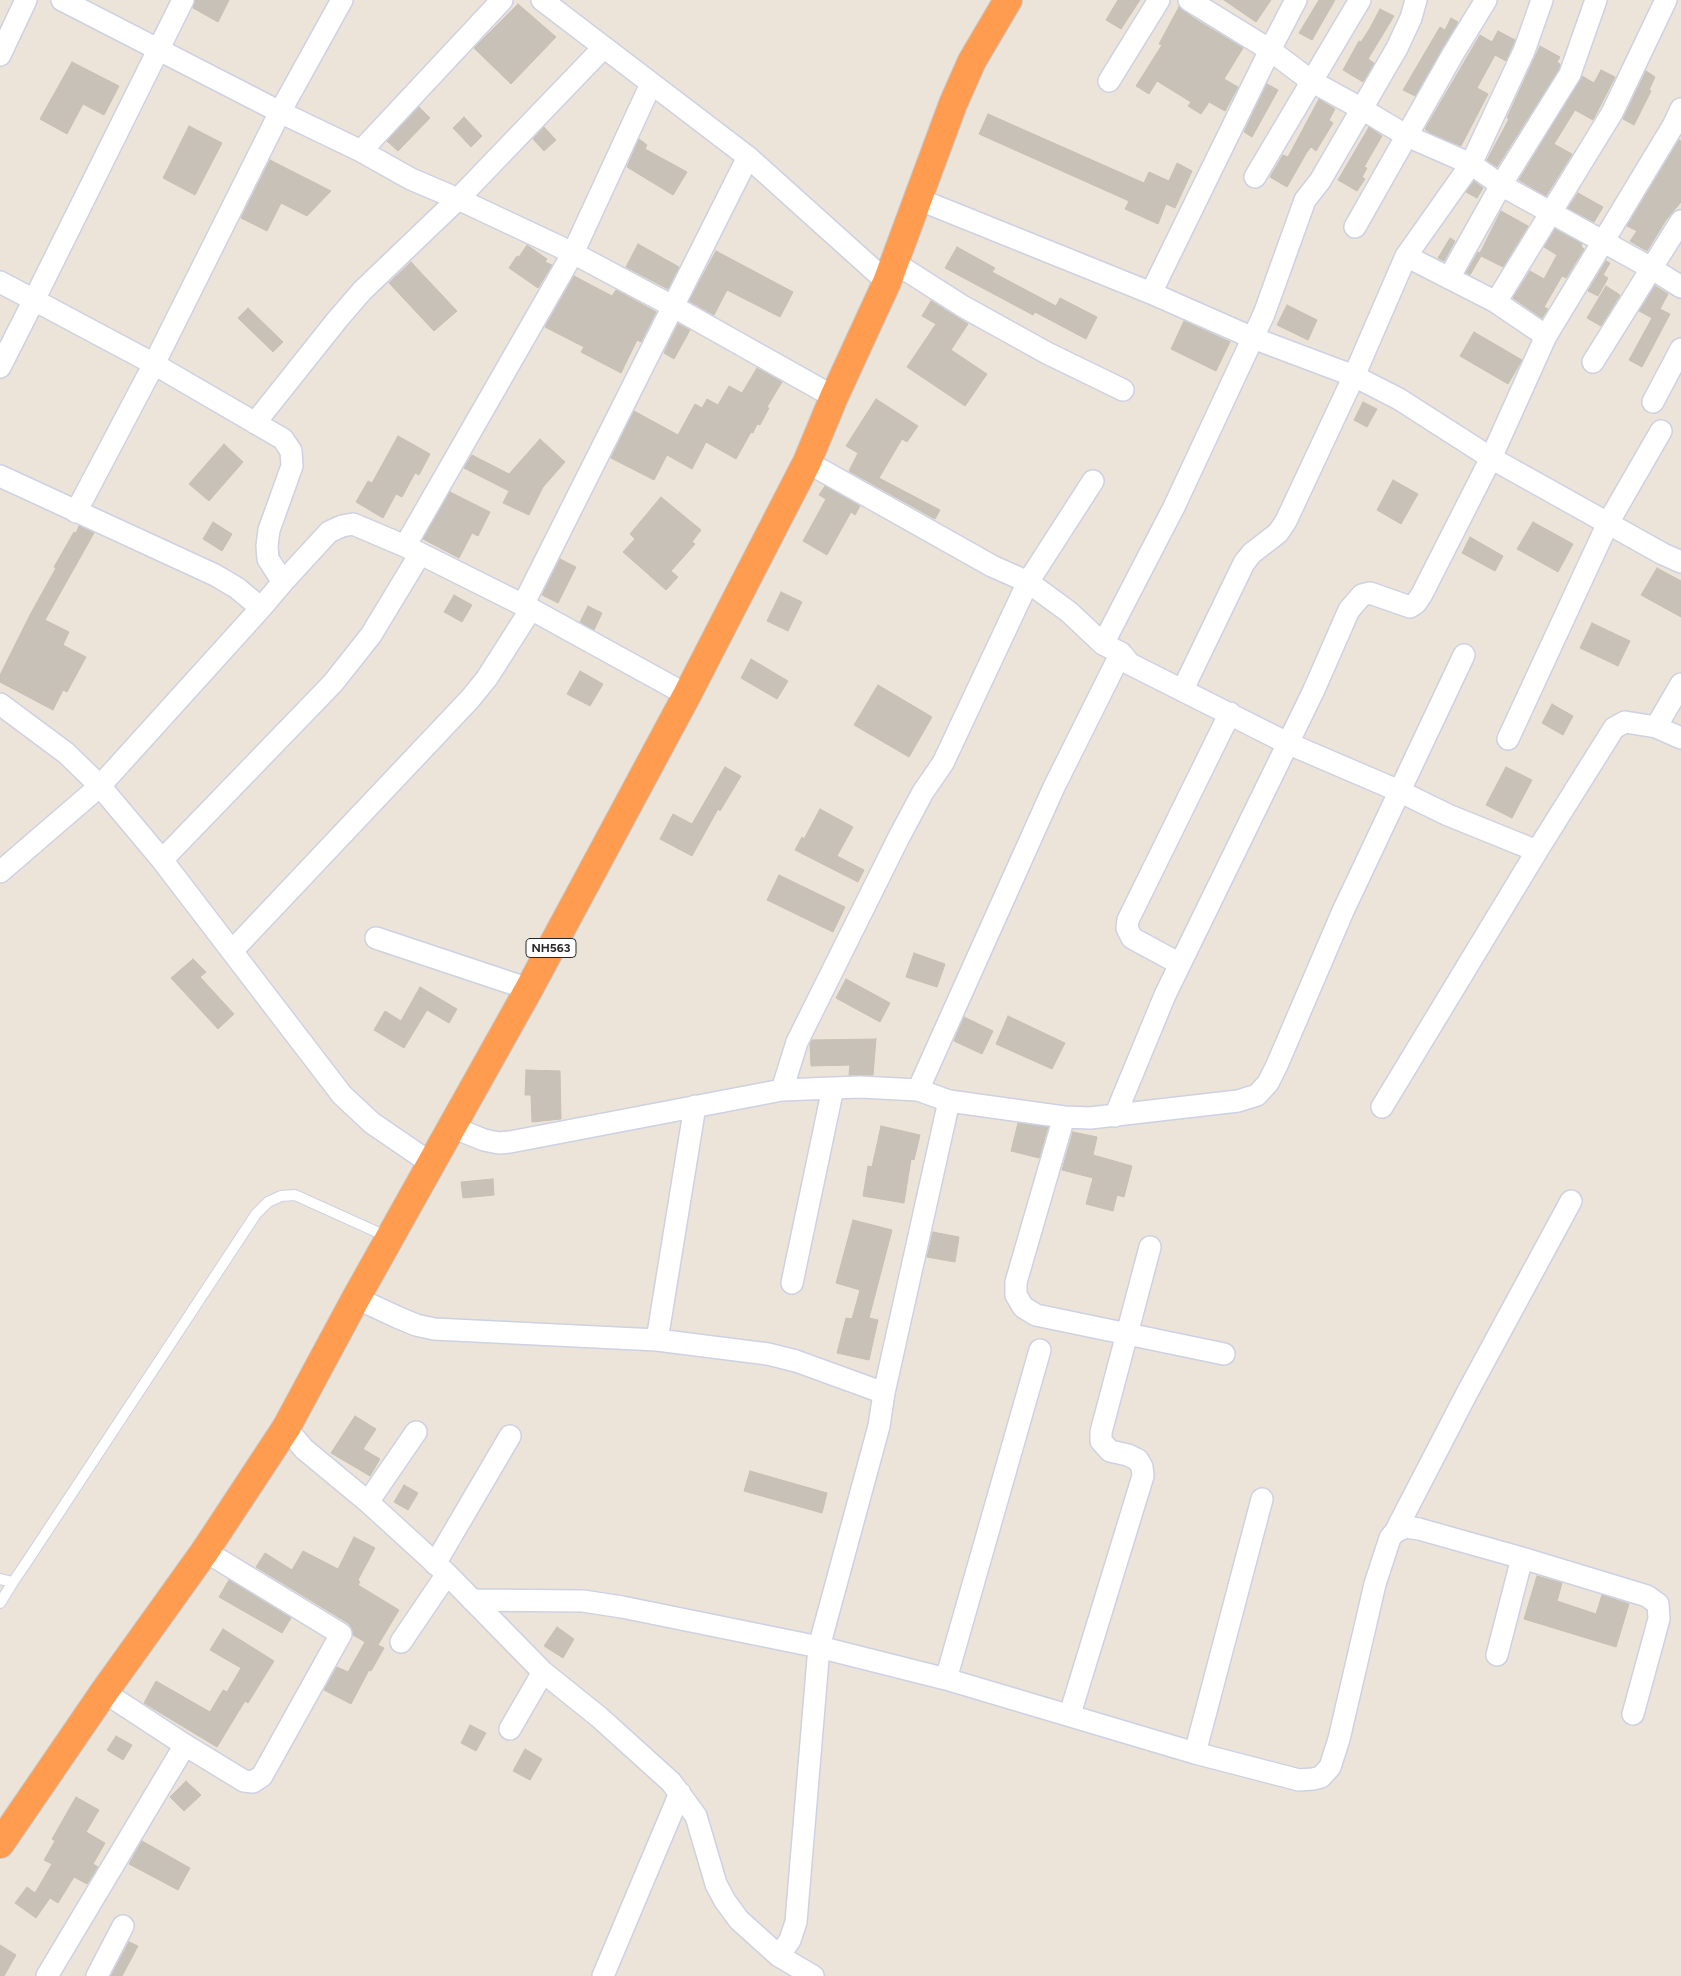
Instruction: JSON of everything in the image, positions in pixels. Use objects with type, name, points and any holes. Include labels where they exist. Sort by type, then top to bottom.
[{"type":"highway","name":"NH563","points":[[0,1844],[104,1692],[205,1550],[286,1428],[389,1238],[529,989],[687,695],[807,462],[834,397],[891,272],[972,61],[1008,0]]},
{"type":"street","points":[[0,55],[26,0]]},
{"type":"street","points":[[62,0],[280,112],[361,151],[411,179],[573,253],[674,307],[834,397]]},
{"type":"street","points":[[0,367],[183,0]]},
{"type":"street","points":[[76,512],[154,364],[280,112],[342,0]]},
{"type":"street","points":[[361,151],[502,0]]},
{"type":"street","points":[[542,0],[748,157],[891,272],[964,307],[1047,353],[1123,390]]},
{"type":"street","points":[[1109,81],[1159,0]]},
{"type":"street","points":[[1189,0],[1270,50],[1311,81],[1407,136],[1471,164],[1500,185],[1651,268],[1681,287]]},
{"type":"street","points":[[1151,293],[1296,0]]},
{"type":"street","points":[[1255,177],[1360,0]]},
{"type":"street","points":[[918,1090],[1050,795],[1174,507],[1253,338],[1272,293],[1305,200],[1320,181],[1404,34],[1416,0]]},
{"type":"street","points":[[1355,227],[1452,54],[1486,0]]},
{"type":"street","points":[[1183,689],[1244,563],[1252,553],[1278,533],[1286,521],[1354,376],[1406,256],[1471,164],[1524,51],[1542,0]]},
{"type":"street","points":[[1449,278],[1500,185],[1570,74],[1596,0]]},
{"type":"street","points":[[1496,302],[1612,113],[1666,0]]},
{"type":"street","points":[[256,423],[350,304],[458,199],[604,48]]},
{"type":"street","points":[[162,860],[333,683],[371,635],[412,550],[573,253],[651,84]]},
{"type":"street","points":[[1115,1116],[1165,994],[1313,692],[1350,610],[1362,595],[1370,593],[1410,607],[1416,603],[1422,594],[1491,458],[1546,336],[1673,126],[1681,109]]},
{"type":"street","points":[[232,951],[487,678],[527,607],[748,157]]},
{"type":"street","points":[[918,199],[1151,293],[1253,338],[1354,376],[1399,399],[1491,458],[1681,562]]},
{"type":"street","points":[[1593,362],[1681,221]]},
{"type":"street","points":[[1406,256],[1496,302],[1546,336]]},
{"type":"street","points":[[0,282],[154,364],[283,439],[291,451],[292,466],[269,530],[267,546],[268,559],[283,582]]},
{"type":"street","points":[[1653,402],[1681,348]]},
{"type":"street","points":[[1508,739],[1608,523],[1661,431]]},
{"type":"street","points":[[807,462],[992,566],[1028,582],[1069,612],[1130,664],[1287,743],[1399,791],[1448,816],[1537,851]]},
{"type":"street","points":[[0,476],[215,575],[237,588],[261,608]]},
{"type":"street","points":[[782,1090],[797,1042],[899,837],[923,792],[943,763],[1028,582],[1093,481]]},
{"type":"street","points":[[0,872],[100,786],[328,532],[342,526],[353,524],[412,550],[527,607],[687,695]]},
{"type":"street","points":[[452,1127],[484,1140],[499,1143],[782,1090],[860,1087],[918,1090],[949,1101],[1064,1118],[1115,1116],[1238,1101],[1257,1095],[1268,1083],[1343,911],[1464,656]]},
{"type":"street","points":[[1656,727],[1681,684]]},
{"type":"street","points":[[0,704],[66,753],[100,786],[162,860],[342,1095],[372,1123],[432,1164]]},
{"type":"street","points":[[1180,964],[1132,938],[1127,928],[1128,920],[1230,713]]},
{"type":"street","points":[[1382,1107],[1614,728],[1625,722],[1656,727],[1681,738]]},
{"type":"street","points":[[376,938],[529,989]]},
{"type":"street","points":[[792,1283],[833,1088]]},
{"type":"street","points":[[779,1956],[790,1940],[796,1922],[820,1646],[879,1426],[884,1393],[949,1101]]},
{"type":"street","points":[[657,1340],[695,1106]]},
{"type":"street","points":[[1064,1118],[1016,1282],[1016,1296],[1023,1307],[1036,1315],[1224,1354]]},
{"type":"street","points":[[472,1600],[583,1601],[820,1646],[1070,1714],[1195,1753],[1299,1780],[1321,1777],[1330,1767],[1339,1739],[1375,1584],[1390,1538],[1395,1532],[1467,1393],[1571,1201]]},
{"type":"street","points":[[1070,1714],[1143,1476],[1142,1467],[1138,1460],[1128,1455],[1110,1451],[1101,1441],[1101,1432],[1150,1247]]},
{"type":"street","points":[[356,1298],[416,1325],[434,1329],[657,1340],[768,1354],[796,1361],[884,1393]]},
{"type":"street","points":[[946,1679],[1040,1350]]},
{"type":"street","points":[[286,1428],[304,1449],[368,1502],[441,1569],[544,1672],[599,1717],[670,1782],[696,1816],[716,1884],[725,1901],[740,1920],[779,1956],[812,1976]]},
{"type":"street","points":[[368,1502],[416,1432]]},
{"type":"street","points":[[401,1642],[510,1436]]},
{"type":"street","points":[[1195,1753],[1262,1499]]},
{"type":"street","points":[[1395,1532],[1406,1527],[1419,1529],[1647,1596],[1658,1604],[1659,1619],[1633,1714]]},
{"type":"street","points":[[104,1692],[244,1781],[253,1782],[262,1776],[341,1634],[205,1550]]},
{"type":"street","points":[[1498,1655],[1522,1558]]},
{"type":"street","points":[[510,1729],[544,1672]]},
{"type":"street","points":[[47,1976],[185,1745]]},
{"type":"street","points":[[604,1976],[680,1793]]},
{"type":"street","points":[[97,1976],[123,1926]]},
{"type":"lane","points":[[0,1603],[256,1214],[268,1202],[281,1196],[295,1195],[389,1238]]},
{"type":"lane","points":[[0,1580],[13,1582]]},
{"type":"building","points":[[195,0],[229,0],[218,22],[193,8]]},
{"type":"building","points":[[1118,0],[1140,0],[1121,29],[1106,20]]},
{"type":"building","points":[[1224,0],[1271,0],[1256,22]]},
{"type":"building","points":[[1319,0],[1335,0],[1312,40],[1299,33]]},
{"type":"building","points":[[518,4],[556,37],[511,84],[474,48]]},
{"type":"building","points":[[1179,7],[1243,48],[1224,79],[1238,87],[1225,111],[1209,102],[1201,114],[1188,106],[1191,102],[1157,81],[1149,94],[1136,86],[1162,45],[1159,44]]},
{"type":"building","points":[[1380,9],[1394,16],[1368,59],[1374,63],[1363,82],[1343,70]]},
{"type":"building","points":[[1451,18],[1458,22],[1415,96],[1403,90],[1440,27],[1445,30]]},
{"type":"building","points":[[1498,31],[1515,40],[1506,61],[1495,55],[1477,88],[1488,94],[1461,146],[1430,133],[1425,129],[1480,35],[1492,42]]},
{"type":"building","points":[[1540,46],[1560,57],[1557,62],[1560,64],[1559,69],[1497,167],[1487,160],[1509,119],[1507,118]]},
{"type":"building","points":[[72,62],[119,86],[104,115],[83,104],[67,134],[40,119]]},
{"type":"building","points":[[1601,70],[1615,77],[1593,120],[1575,110],[1554,144],[1572,154],[1546,196],[1519,180],[1582,76],[1594,83]]},
{"type":"building","points":[[1646,71],[1655,77],[1649,90],[1651,91],[1634,125],[1623,119]]},
{"type":"building","points":[[1267,84],[1278,90],[1252,137],[1244,132]]},
{"type":"building","points":[[1319,99],[1335,109],[1329,120],[1333,123],[1316,151],[1311,147],[1307,152],[1287,187],[1270,177],[1283,155],[1288,157]]},
{"type":"building","points":[[419,107],[430,118],[398,151],[387,141]]},
{"type":"building","points":[[988,114],[1144,183],[1149,172],[1169,181],[1177,163],[1192,171],[1175,208],[1166,204],[1158,224],[1125,209],[1129,201],[979,134]]},
{"type":"building","points":[[464,117],[482,136],[471,147],[453,128]]},
{"type":"building","points":[[189,126],[222,143],[195,195],[163,178]]},
{"type":"building","points":[[544,127],[556,140],[544,151],[533,139]]},
{"type":"building","points":[[1369,127],[1382,136],[1364,167],[1367,168],[1362,177],[1365,179],[1357,191],[1338,180]]},
{"type":"building","points":[[639,139],[647,145],[645,149],[687,172],[673,195],[627,167]]},
{"type":"building","points":[[1679,140],[1681,141],[1681,202],[1666,220],[1647,251],[1630,241],[1637,231],[1627,226]]},
{"type":"building","points":[[270,160],[331,191],[307,216],[281,203],[267,231],[241,218]]},
{"type":"building","points":[[1474,181],[1483,188],[1477,198],[1466,192]]},
{"type":"building","points":[[1578,193],[1603,207],[1594,222],[1568,208]]},
{"type":"building","points":[[1501,211],[1528,226],[1503,267],[1481,256],[1470,275],[1466,273],[1478,252],[1480,253]]},
{"type":"building","points":[[1555,229],[1582,244],[1581,246],[1584,249],[1566,278],[1562,276],[1544,307],[1548,309],[1542,318],[1513,298],[1530,271],[1544,279],[1557,255],[1544,247]]},
{"type":"building","points":[[1450,238],[1455,241],[1444,261],[1438,258]]},
{"type":"building","points":[[638,244],[679,267],[668,289],[626,267]]},
{"type":"building","points":[[527,245],[547,259],[545,262],[552,265],[538,288],[509,268]]},
{"type":"building","points":[[957,247],[995,268],[992,272],[1056,306],[1060,298],[1097,317],[1086,339],[1035,312],[1033,315],[945,268]]},
{"type":"building","points":[[716,251],[793,292],[780,317],[727,290],[714,315],[689,301]]},
{"type":"building","points":[[1606,261],[1610,263],[1603,275],[1608,278],[1598,296],[1588,291]]},
{"type":"building","points":[[411,262],[457,311],[434,331],[389,283]]},
{"type":"building","points":[[574,276],[612,296],[616,290],[656,312],[641,342],[637,340],[621,373],[581,352],[584,347],[545,327]]},
{"type":"building","points":[[1606,286],[1620,295],[1601,326],[1587,318]]},
{"type":"building","points":[[1655,286],[1668,294],[1660,309],[1670,314],[1642,367],[1629,360],[1652,318],[1639,311]]},
{"type":"building","points":[[931,301],[968,324],[951,350],[987,374],[965,406],[907,367],[936,324],[922,316]]},
{"type":"building","points":[[1287,305],[1317,320],[1308,340],[1277,325]]},
{"type":"building","points":[[248,308],[283,342],[273,352],[238,318]]},
{"type":"building","points":[[1184,321],[1230,342],[1216,371],[1171,349]]},
{"type":"building","points":[[678,324],[690,330],[674,359],[664,353]]},
{"type":"building","points":[[1474,332],[1522,360],[1508,384],[1460,356]]},
{"type":"building","points":[[757,368],[782,382],[767,407],[769,408],[760,425],[757,424],[753,433],[751,432],[736,459],[706,442],[692,469],[667,455],[654,480],[611,458],[634,411],[678,435],[695,404],[702,408],[707,399],[718,405],[729,386],[742,393]]},
{"type":"building","points":[[876,399],[918,426],[907,442],[902,439],[879,478],[940,510],[935,519],[849,471],[858,453],[846,446]]},
{"type":"building","points":[[1363,402],[1377,409],[1367,427],[1354,420]]},
{"type":"building","points":[[398,436],[430,454],[419,475],[415,473],[402,497],[396,494],[383,518],[356,502],[368,481],[372,483]]},
{"type":"building","points":[[540,439],[565,462],[543,487],[529,515],[503,503],[509,491],[464,468],[472,455],[509,474]]},
{"type":"building","points":[[224,444],[243,462],[209,501],[189,484]]},
{"type":"building","points":[[1393,480],[1418,494],[1401,524],[1377,510]]},
{"type":"building","points":[[825,486],[860,506],[855,515],[851,512],[827,555],[803,541],[826,499],[819,495]]},
{"type":"building","points":[[450,492],[490,512],[478,536],[472,533],[459,558],[423,539]]},
{"type":"building","points":[[661,497],[701,530],[692,542],[695,544],[671,571],[678,577],[666,590],[623,552],[635,539],[630,534]]},
{"type":"building","points":[[213,522],[232,534],[222,551],[203,539]]},
{"type":"building","points":[[1533,522],[1573,544],[1558,572],[1517,549]]},
{"type":"building","points":[[79,526],[94,533],[45,620],[69,632],[63,645],[86,657],[67,692],[63,690],[53,710],[0,682],[0,675],[56,568],[54,567]]},
{"type":"building","points":[[1470,537],[1503,556],[1495,571],[1462,553]]},
{"type":"building","points":[[560,559],[576,567],[558,603],[542,595]]},
{"type":"building","points":[[1657,568],[1681,581],[1681,617],[1641,595]]},
{"type":"building","points":[[781,592],[802,602],[788,631],[767,621]]},
{"type":"building","points":[[454,595],[472,605],[462,622],[444,612]]},
{"type":"building","points":[[588,606],[602,613],[594,630],[580,622]]},
{"type":"building","points":[[1592,623],[1630,641],[1618,666],[1580,648]]},
{"type":"building","points":[[751,659],[788,681],[777,699],[741,678]]},
{"type":"building","points":[[580,671],[603,684],[590,706],[567,694]]},
{"type":"building","points":[[878,685],[932,717],[909,757],[854,725]]},
{"type":"building","points":[[1552,704],[1573,716],[1563,735],[1542,723]]},
{"type":"building","points":[[725,767],[741,776],[720,811],[718,809],[692,856],[660,839],[673,814],[692,824]]},
{"type":"building","points":[[1506,767],[1532,780],[1512,818],[1486,805]]},
{"type":"building","points":[[820,809],[853,827],[837,856],[864,870],[858,882],[795,850],[802,837],[804,839]]},
{"type":"building","points":[[779,875],[845,907],[833,932],[767,900]]},
{"type":"building","points":[[914,953],[945,964],[937,987],[906,977]]},
{"type":"building","points":[[193,959],[206,972],[200,977],[234,1014],[218,1029],[171,978]]},
{"type":"building","points":[[846,979],[890,1003],[880,1022],[836,998]]},
{"type":"building","points":[[420,987],[457,1009],[449,1023],[427,1010],[404,1048],[374,1030],[385,1011],[401,1021]]},
{"type":"building","points":[[1008,1016],[1065,1043],[1052,1069],[996,1044]]},
{"type":"building","points":[[964,1017],[993,1031],[982,1054],[954,1041]]},
{"type":"building","points":[[876,1039],[873,1075],[849,1075],[850,1065],[811,1066],[810,1044],[812,1040]]},
{"type":"building","points":[[526,1070],[560,1071],[561,1119],[532,1122],[531,1095],[525,1095]]},
{"type":"building","points":[[1018,1123],[1048,1127],[1039,1158],[1011,1151]]},
{"type":"building","points":[[881,1126],[920,1135],[914,1160],[911,1159],[904,1203],[863,1196],[868,1166],[872,1167]]},
{"type":"building","points":[[1073,1132],[1097,1137],[1093,1155],[1132,1166],[1124,1197],[1117,1195],[1113,1211],[1086,1204],[1093,1178],[1062,1170]]},
{"type":"building","points":[[493,1179],[494,1195],[463,1198],[461,1182]]},
{"type":"building","points":[[853,1220],[892,1230],[869,1318],[878,1320],[869,1360],[837,1353],[846,1318],[852,1319],[860,1290],[836,1283]]},
{"type":"building","points":[[933,1232],[959,1237],[955,1262],[927,1257]]},
{"type":"building","points":[[355,1416],[376,1429],[363,1449],[380,1459],[370,1476],[331,1453]]},
{"type":"building","points":[[750,1471],[827,1493],[822,1513],[744,1491]]},
{"type":"building","points":[[404,1485],[418,1493],[408,1510],[394,1502]]},
{"type":"building","points":[[354,1537],[375,1548],[358,1580],[360,1582],[358,1585],[399,1610],[378,1645],[384,1648],[371,1671],[369,1670],[351,1704],[324,1690],[337,1667],[348,1672],[365,1642],[353,1635],[352,1628],[348,1623],[256,1567],[265,1553],[292,1570],[303,1551],[338,1569]]},
{"type":"building","points":[[1537,1576],[1562,1583],[1557,1601],[1596,1614],[1602,1595],[1629,1604],[1616,1647],[1524,1619]]},
{"type":"building","points":[[229,1580],[291,1618],[282,1633],[219,1597]]},
{"type":"building","points":[[557,1627],[574,1639],[563,1658],[544,1646]]},
{"type":"building","points":[[223,1629],[274,1661],[248,1703],[245,1701],[217,1747],[144,1703],[156,1681],[210,1712],[223,1690],[227,1692],[241,1668],[210,1650]]},
{"type":"building","points":[[470,1725],[486,1733],[476,1751],[461,1743]]},
{"type":"building","points":[[116,1736],[132,1745],[123,1760],[107,1750]]},
{"type":"building","points":[[525,1749],[542,1759],[530,1780],[513,1771]]},
{"type":"building","points":[[186,1781],[201,1795],[184,1811],[170,1797]]},
{"type":"building","points":[[76,1797],[99,1810],[86,1832],[105,1843],[93,1864],[98,1867],[87,1884],[74,1877],[58,1903],[50,1898],[36,1918],[15,1903],[27,1887],[35,1893],[52,1864],[44,1860],[55,1841],[52,1839]]},
{"type":"building","points":[[142,1841],[190,1868],[178,1890],[129,1864]]},
{"type":"building","points":[[129,1942],[138,1946],[122,1976],[111,1976]]},
{"type":"building","points":[[0,1945],[16,1955],[4,1976],[0,1976]]}]
